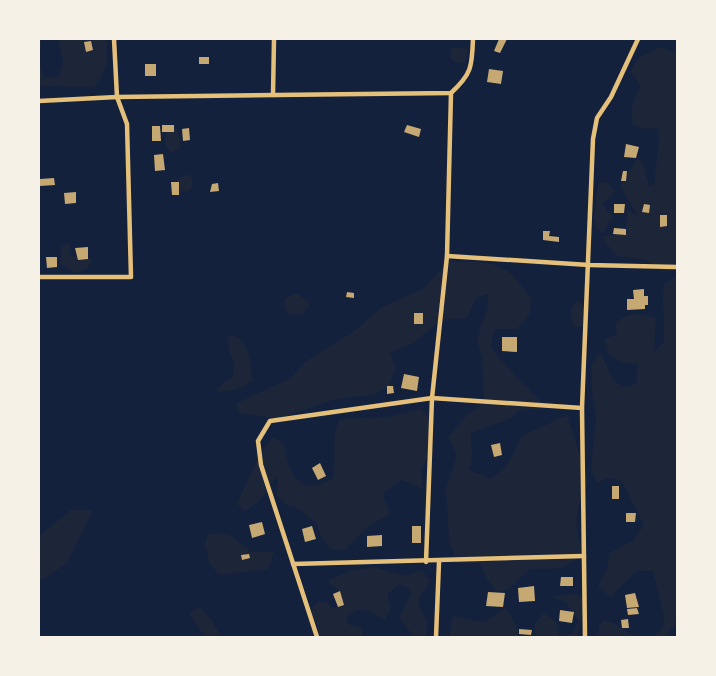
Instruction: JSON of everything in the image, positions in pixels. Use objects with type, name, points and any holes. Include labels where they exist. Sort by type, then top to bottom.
[{"type":"street","points":[[39,277],[131,276],[127,124],[117,97],[114,39]]},
{"type":"street","points":[[273,95],[274,39]]},
{"type":"street","points":[[39,101],[117,97],[451,93],[466,80],[472,66],[473,39]]},
{"type":"street","points":[[585,637],[582,408],[593,139],[597,118],[611,97],[638,39]]},
{"type":"street","points":[[426,562],[432,398],[447,256],[451,93]]},
{"type":"street","points":[[447,256],[589,265],[677,267]]},
{"type":"street","points":[[317,637],[261,465],[258,441],[270,421],[432,398],[582,408]]},
{"type":"street","points":[[294,564],[440,562],[584,556]]},
{"type":"street","points":[[436,637],[440,562]]},
{"type":"shaded area","points":[[39,39],[42,39],[39,59]]},
{"type":"shaded area","points":[[58,39],[106,39],[106,64],[102,75],[94,87],[39,86],[39,59],[44,78],[59,76],[63,62]]},
{"type":"shaded area","points":[[451,47],[468,49],[465,62],[458,64],[450,58]]},
{"type":"shaded area","points":[[660,47],[677,53],[677,266],[673,270],[662,272],[646,260],[617,256],[603,240],[604,236],[626,234],[627,208],[639,218],[621,187],[625,176],[638,158],[643,163],[649,186],[654,185],[659,139],[657,127],[645,129],[633,125],[631,109],[641,85],[630,71],[640,57]]},
{"type":"shaded area","points":[[176,127],[181,140],[180,148],[170,153],[165,144],[166,131]]},
{"type":"shaded area","points":[[187,174],[192,178],[192,187],[188,191],[180,191],[176,181]]},
{"type":"shaded area","points":[[606,182],[615,191],[602,204],[613,217],[603,233],[596,228],[594,218],[598,183]]},
{"type":"shaded area","points":[[67,242],[70,246],[70,255],[74,257],[77,255],[86,259],[90,257],[92,261],[87,269],[75,273],[60,264],[62,246]]},
{"type":"shaded area","points":[[450,260],[488,263],[503,268],[514,277],[531,298],[530,314],[517,329],[494,329],[492,348],[508,368],[548,408],[518,411],[510,419],[471,433],[472,458],[469,470],[491,479],[509,461],[520,437],[567,415],[588,482],[578,508],[577,531],[582,550],[577,557],[572,563],[560,568],[530,569],[509,589],[497,592],[485,576],[480,563],[456,563],[449,536],[446,489],[457,455],[448,437],[467,415],[484,403],[482,358],[477,340],[487,308],[488,294],[476,298],[467,318],[441,320],[412,344],[390,352],[395,368],[389,386],[374,395],[336,399],[277,419],[239,413],[237,403],[291,378],[305,362],[356,330],[380,308],[423,289]]},
{"type":"shaded area","points":[[677,276],[677,599],[675,624],[666,637],[653,637],[663,628],[664,618],[653,571],[637,571],[610,597],[598,586],[608,567],[609,553],[633,541],[644,525],[622,481],[608,478],[597,483],[591,469],[596,415],[592,391],[592,363],[600,352],[613,380],[623,387],[636,384],[638,364],[622,363],[608,354],[605,339],[617,334],[615,323],[624,317],[635,314],[651,316],[656,318],[654,352],[664,342],[663,285]]},
{"type":"shaded area","points":[[298,293],[310,304],[303,314],[290,316],[284,306],[285,298]]},
{"type":"shaded area","points":[[577,300],[584,307],[583,327],[574,327],[571,319],[571,309]]},
{"type":"shaded area","points":[[232,335],[238,337],[246,347],[250,360],[252,380],[235,390],[215,391],[225,381],[232,379],[234,366],[228,338]]},
{"type":"shaded area","points":[[420,409],[430,418],[433,424],[428,457],[421,469],[423,492],[421,488],[401,480],[383,493],[390,515],[365,530],[345,551],[330,549],[321,537],[317,524],[299,509],[286,505],[277,495],[278,476],[260,499],[251,507],[245,511],[237,504],[259,455],[273,438],[282,443],[286,450],[289,466],[297,479],[308,485],[320,484],[333,478],[334,440],[340,419],[388,417]]},
{"type":"shaded area","points":[[71,510],[93,510],[67,563],[39,582],[39,536]]},
{"type":"shaded area","points":[[220,533],[232,536],[251,552],[274,552],[268,569],[219,575],[209,562],[207,550],[204,547],[208,534]]},
{"type":"shaded area","points":[[374,567],[405,576],[422,570],[430,581],[419,599],[420,608],[427,620],[427,637],[414,637],[399,618],[412,593],[405,586],[398,585],[387,595],[391,609],[384,620],[365,610],[356,611],[346,617],[348,624],[361,628],[364,637],[315,637],[318,627],[311,615],[314,605],[319,601],[327,602],[333,609],[339,606],[339,590],[330,584],[328,580],[354,570]]},
{"type":"shaded area","points":[[575,594],[586,599],[577,637],[560,637],[571,634],[579,621],[565,602],[551,596]]},
{"type":"shaded area","points":[[201,608],[212,621],[221,637],[205,637],[190,615],[194,609]]},
{"type":"shaded area","points":[[506,608],[516,625],[519,637],[449,637],[453,616],[484,622]]},
{"type":"shaded area","points":[[544,612],[556,622],[560,637],[536,637],[534,625]]},
{"type":"shaded area","points":[[604,621],[614,623],[635,637],[599,637],[599,625]]},
{"type":"building","points":[[499,39],[507,39],[500,53],[494,51]]},
{"type":"building","points":[[91,41],[93,50],[86,52],[84,42]]},
{"type":"building","points":[[199,57],[209,57],[209,64],[199,64]]},
{"type":"building","points":[[145,64],[156,64],[156,76],[145,76]]},
{"type":"building","points":[[489,69],[503,71],[501,84],[487,82]]},
{"type":"building","points":[[162,125],[174,125],[174,132],[162,132]]},
{"type":"building","points":[[407,125],[421,129],[419,137],[404,132]]},
{"type":"building","points":[[152,126],[160,126],[161,141],[152,141]]},
{"type":"building","points":[[189,128],[190,140],[183,141],[182,129]]},
{"type":"building","points":[[626,144],[639,147],[636,158],[624,157]]},
{"type":"building","points":[[163,154],[165,170],[155,171],[154,155]]},
{"type":"building","points":[[623,171],[627,171],[626,181],[621,181]]},
{"type":"building","points":[[54,178],[55,185],[40,186],[40,179]]},
{"type":"building","points":[[171,182],[179,182],[179,195],[172,195]]},
{"type":"building","points":[[218,183],[219,191],[210,192],[212,184]]},
{"type":"building","points":[[76,192],[76,203],[65,204],[64,193]]},
{"type":"building","points":[[614,204],[625,204],[624,213],[614,213]]},
{"type":"building","points":[[644,204],[650,205],[649,213],[642,212]]},
{"type":"building","points":[[660,215],[667,215],[667,226],[660,227]]},
{"type":"building","points":[[614,228],[626,229],[626,235],[613,234]]},
{"type":"building","points":[[543,231],[550,231],[549,236],[559,237],[559,242],[543,240]]},
{"type":"building","points":[[88,247],[88,259],[78,260],[75,248]]},
{"type":"building","points":[[46,257],[57,257],[57,267],[47,268]]},
{"type":"building","points":[[644,289],[644,296],[648,296],[648,305],[645,305],[645,309],[627,310],[627,299],[634,299],[633,290]]},
{"type":"building","points":[[347,292],[354,293],[354,298],[346,297]]},
{"type":"building","points":[[414,313],[423,313],[423,324],[414,324]]},
{"type":"building","points":[[502,337],[517,337],[517,352],[502,351]]},
{"type":"building","points":[[404,374],[419,377],[417,391],[401,388]]},
{"type":"building","points":[[387,386],[393,386],[394,393],[387,394]]},
{"type":"building","points":[[500,443],[502,455],[494,457],[491,445]]},
{"type":"building","points":[[320,463],[326,476],[318,480],[312,468]]},
{"type":"building","points":[[612,486],[619,486],[619,499],[612,499]]},
{"type":"building","points":[[626,513],[636,513],[635,522],[626,522]]},
{"type":"building","points":[[262,522],[265,534],[252,538],[249,525]]},
{"type":"building","points":[[312,526],[316,539],[305,542],[302,529]]},
{"type":"building","points":[[412,526],[421,526],[421,543],[412,543]]},
{"type":"building","points":[[382,535],[382,546],[367,547],[367,536]]},
{"type":"building","points":[[249,554],[250,558],[242,560],[241,555]]},
{"type":"building","points":[[561,577],[573,577],[573,586],[560,586]]},
{"type":"building","points":[[534,586],[535,601],[519,602],[518,588]]},
{"type":"building","points":[[340,591],[344,605],[338,607],[333,594]]},
{"type":"building","points":[[488,592],[505,593],[503,607],[486,606]]},
{"type":"building","points":[[635,593],[639,607],[627,608],[625,595]]},
{"type":"building","points":[[637,608],[639,614],[628,615],[627,609]]},
{"type":"building","points":[[560,610],[574,612],[572,623],[559,621]]},
{"type":"building","points":[[628,619],[629,628],[622,628],[621,620]]},
{"type":"building","points":[[519,629],[532,630],[531,635],[519,634]]}]
